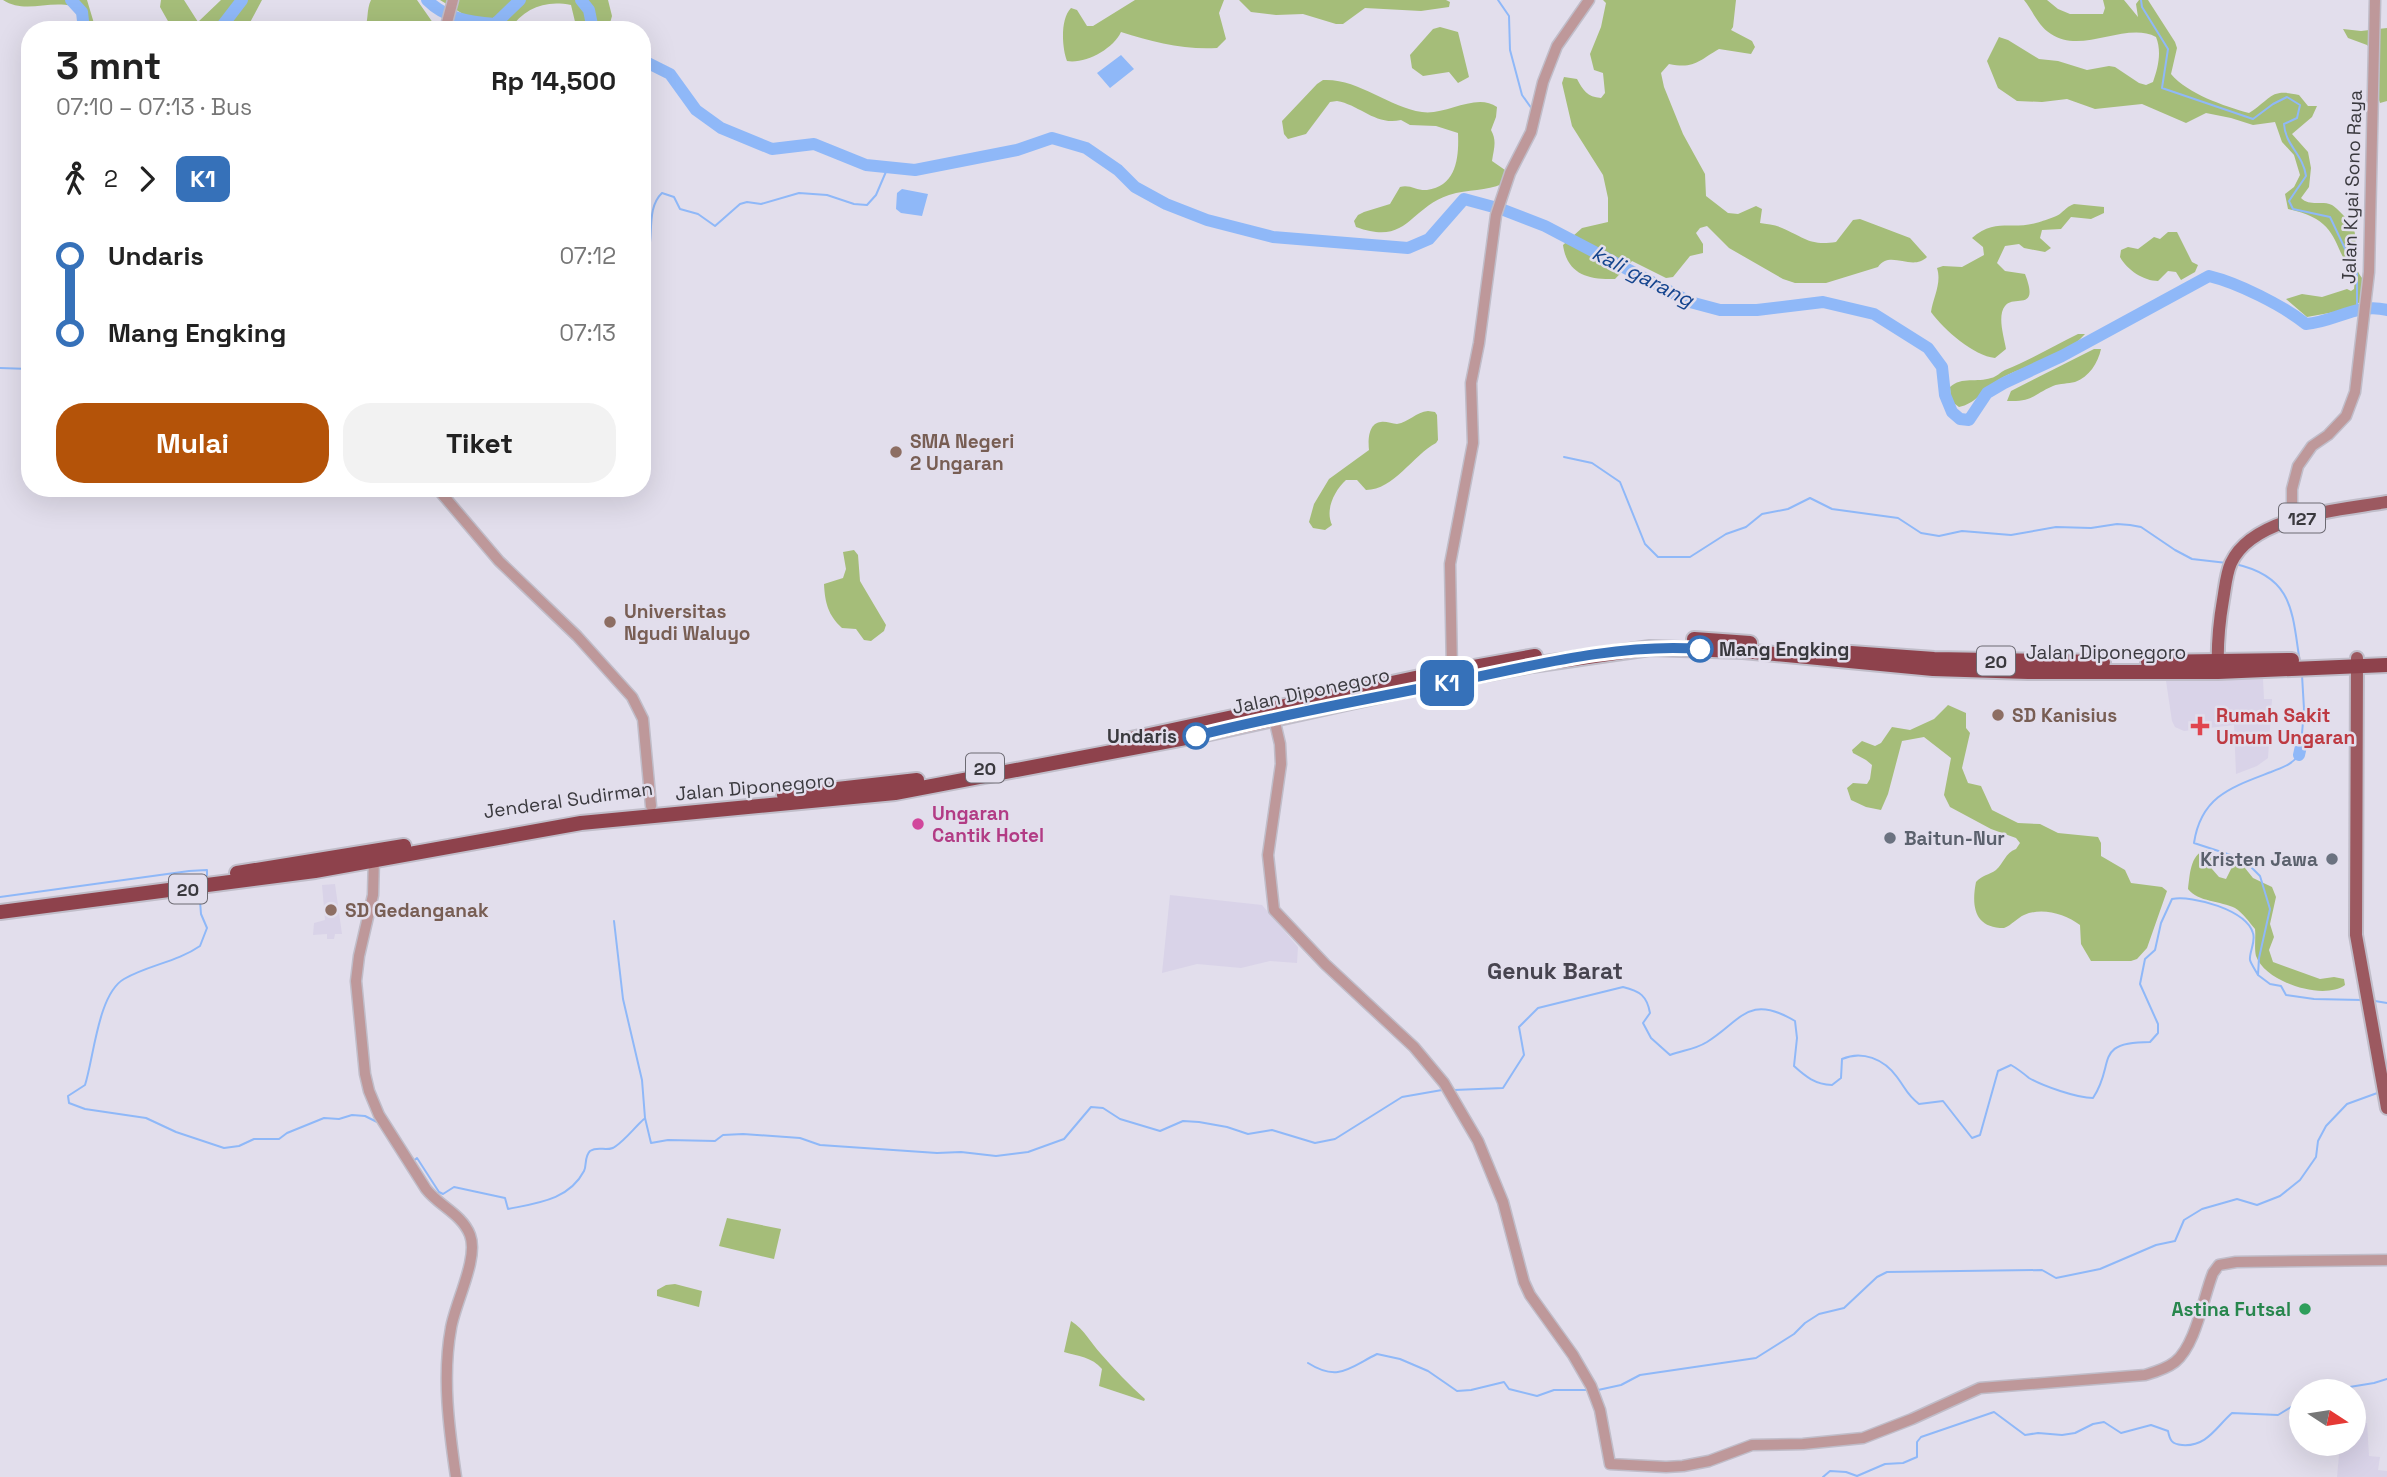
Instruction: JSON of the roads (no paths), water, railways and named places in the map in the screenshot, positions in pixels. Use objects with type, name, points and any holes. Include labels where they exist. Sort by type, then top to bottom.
[{"type":"highway","name":"Jalan Diponegoro","points":[[1366,695],[1429,675],[1565,650],[1674,639],[1721,640],[1822,654],[1933,664],[2046,662],[2218,666],[2357,662],[2387,665]]},
{"type":"highway","name":"Jalan Diponegoro","points":[[1040,761],[1366,695],[1532,665],[1650,648],[1822,654]]},
{"type":"highway","name":"Jalan Diponegoro","points":[[2357,662],[2387,656]]},
{"type":"highway","name":"Jenderal Sudirman","points":[[374,856],[561,817],[912,786],[1040,761]]},
{"type":"highway","name":"Jalan Diponegoro","points":[[581,823],[651,811]]},
{"type":"highway","name":"Jenderal Sudirman","points":[[0,904],[22,905],[171,886],[581,823]]},
{"type":"highway","name":"Jenderal Sudirman","points":[[0,912],[22,905]]},
{"type":"main road","name":"127","points":[[2218,666],[2221,611],[2230,567],[2251,538],[2274,525],[2387,502]]},
{"type":"main road","points":[[2357,662],[2356,935],[2387,1108]]},
{"type":"street","points":[[1452,671],[1449,580],[1454,538],[1472,451],[1471,383],[1496,215],[1510,173],[1531,132],[1547,70],[1557,46],[1589,0]]},
{"type":"street","name":"Jalan Kyai Sono Raya","points":[[2292,521],[2292,489],[2298,466],[2312,446],[2341,423],[2353,401],[2366,295],[2372,183],[2375,0]]},
{"type":"street","points":[[448,21],[453,4]]},
{"type":"street","points":[[445,497],[499,561],[577,635],[632,697],[643,719],[651,811]]},
{"type":"street","points":[[1273,714],[1280,744],[1281,764],[1268,855],[1275,910],[1312,952],[1414,1047],[1452,1097],[1478,1141],[1503,1202],[1524,1282],[1530,1295],[1567,1347],[1593,1391],[1600,1410],[1610,1464],[1684,1466],[1709,1461],[1752,1445],[1863,1438],[1980,1388],[2145,1375],[2168,1367],[2181,1356],[2190,1340],[2214,1270],[2225,1263],[2387,1260]]},
{"type":"street","points":[[374,856],[373,895],[356,981],[363,1061],[369,1091],[379,1115],[426,1189],[434,1199],[460,1219],[472,1240],[470,1258],[450,1329],[448,1356],[450,1434],[456,1477]]},
{"type":"water","points":[[1121,55],[1134,69],[1110,88],[1097,73]]},
{"type":"water","points":[[902,189],[928,194],[922,216],[901,213],[896,209],[897,193]]},
{"type":"waterway","points":[[71,0],[82,12],[83,21]]},
{"type":"waterway","points":[[226,21],[242,0]]},
{"type":"waterway","points":[[427,0],[442,11],[468,21]]},
{"type":"waterway","points":[[498,21],[520,0]]},
{"type":"waterway","points":[[581,0],[589,10],[591,21]]},
{"type":"waterway","points":[[1498,0],[1509,16],[1510,50],[1522,95],[1532,109]]},
{"type":"waterway","points":[[2141,0],[2142,7],[2168,49],[2162,88],[2253,119],[2287,97],[2300,105],[2297,118],[2284,124],[2287,138],[2306,176],[2289,201],[2293,209],[2330,217],[2357,274],[2357,309]]},
{"type":"waterway","name":"kali garang","points":[[651,64],[670,74],[696,110],[721,128],[772,149],[814,144],[866,165],[915,170],[1017,150],[1052,138],[1086,148],[1118,170],[1135,187],[1166,204],[1207,220],[1273,237],[1408,248],[1429,239],[1464,199],[1501,209],[1545,226],[1690,302],[1720,310],[1757,310],[1823,302],[1874,314],[1928,348],[1942,367],[1945,395],[1952,412],[1960,419],[1969,420],[1987,393],[2004,383],[2062,356],[2209,276],[2259,296],[2285,309],[2306,324],[2356,310],[2387,310]]},
{"type":"waterway","points":[[651,229],[653,209],[662,193],[674,197],[680,209],[698,214],[715,226],[740,204],[761,204],[799,193],[827,195],[854,204],[867,205],[876,195],[888,167]]},
{"type":"waterway","points":[[0,368],[21,369]]},
{"type":"waterway","points":[[1564,457],[1592,463],[1620,482],[1645,544],[1658,557],[1690,557],[1726,534],[1746,527],[1762,514],[1788,509],[1810,498],[1832,509],[1898,518],[1921,533],[1939,536],[1962,531],[2011,535],[2056,527],[2130,525],[2141,527],[2192,559],[2227,563]]},
{"type":"waterway","points":[[2235,564],[2269,578],[2287,599],[2300,663]]},
{"type":"waterway","points":[[2301,746],[2304,709],[2302,675]]},
{"type":"waterway","points":[[2299,755],[2301,746]]},
{"type":"waterway","points":[[2299,755],[2286,765],[2220,796],[2204,814],[2194,843],[2243,859],[2260,876],[2270,909],[2258,975],[2270,984],[2281,986],[2286,995],[2314,999],[2362,1000]]},
{"type":"waterway","points":[[0,897],[189,871],[207,870],[207,879]]},
{"type":"waterway","points":[[209,891],[200,901],[201,914],[207,928],[200,946],[182,956],[133,974],[115,987],[108,998],[98,1027],[85,1085],[68,1096],[69,1103],[85,1109],[146,1118],[176,1132],[224,1148],[239,1146],[254,1139],[279,1139],[324,1118],[339,1119],[352,1115],[365,1116],[377,1122]]},
{"type":"waterway","points":[[1454,1090],[1503,1088],[1524,1055],[1519,1027],[1538,1008],[1623,987],[1634,990],[1645,998],[1650,1013],[1643,1023],[1651,1038],[1670,1055],[1702,1045],[1746,1013],[1755,1010],[1779,1013],[1795,1021],[1797,1038],[1794,1066],[1807,1077],[1832,1085],[1841,1078],[1842,1059],[1857,1055],[1872,1058],[1886,1065],[1919,1104],[1943,1101],[1972,1138],[1980,1135],[1998,1071],[2011,1065],[2043,1084],[2069,1094],[2093,1098],[2100,1086],[2108,1057],[2113,1051],[2132,1043],[2150,1042],[2158,1033],[2158,1024],[2140,984],[2145,959],[2155,950],[2161,923],[2172,899],[2205,902],[2240,917],[2253,933],[2250,960],[2258,975]]},
{"type":"waterway","points":[[614,921],[623,999],[642,1080],[645,1118],[651,1143],[668,1140],[715,1141],[723,1135],[743,1134],[800,1138],[820,1145],[996,1156],[1028,1152],[1064,1139],[1091,1107],[1103,1108],[1120,1119],[1160,1131],[1183,1121],[1199,1122],[1248,1134],[1272,1130],[1315,1143],[1335,1139],[1402,1097],[1442,1090]]},
{"type":"waterway","points":[[2375,1001],[2387,1003]]},
{"type":"waterway","points":[[1598,1390],[1621,1385],[1640,1375],[1756,1358],[1819,1314],[1844,1308],[1877,1277],[1887,1272],[2042,1270],[2056,1278],[2100,1269],[2156,1245],[2175,1241],[2184,1220],[2202,1209],[2237,1199],[2257,1205],[2280,1196],[2300,1180],[2316,1157],[2318,1141],[2326,1126],[2347,1104],[2380,1092]]},
{"type":"waterway","points":[[412,1162],[417,1158],[443,1194],[454,1187],[505,1198],[508,1209],[530,1205],[551,1199],[570,1188],[584,1171],[590,1151],[613,1148],[644,1119]]},
{"type":"waterway","points":[[1308,1363],[1318,1369],[1336,1372],[1351,1368],[1377,1354],[1400,1359],[1428,1371],[1457,1391],[1504,1382],[1509,1389],[1537,1396],[1554,1390],[1588,1390]]},
{"type":"waterway","points":[[2366,1384],[2387,1379]]},
{"type":"waterway","points":[[1823,1477],[1830,1471],[1857,1476],[1885,1464],[1903,1463],[1917,1457],[1917,1442],[1921,1437],[1994,1412],[2025,1435],[2075,1433],[2104,1422],[2121,1433],[2151,1425],[2168,1431],[2174,1443],[2191,1445],[2205,1439],[2232,1413],[2278,1415],[2289,1408]]},
{"type":"place","name":"SMA Negeri 2 Ungaran","points":[[896,452]]},
{"type":"place","name":"Universitas Ngudi Waluyo","points":[[610,622]]},
{"type":"place","name":"Mang Engking","points":[[1700,649]]},
{"type":"place","name":"SD Kanisius","points":[[1998,715]]},
{"type":"place","name":"Rumah Sakit Umum Ungaran","points":[[2200,726]]},
{"type":"place","name":"Undaris","points":[[1196,736]]},
{"type":"place","name":"Ungaran Cantik Hotel","points":[[918,824]]},
{"type":"place","name":"Baitun-Nur","points":[[1890,838]]},
{"type":"place","name":"Kristen Jawa","points":[[2332,859]]},
{"type":"place","name":"SD Gedanganak","points":[[331,910]]},
{"type":"place","name":"Astina Futsal","points":[[2305,1309]]},
{"type":"district","name":"Genuk Barat","points":[[1555,971]]}]
